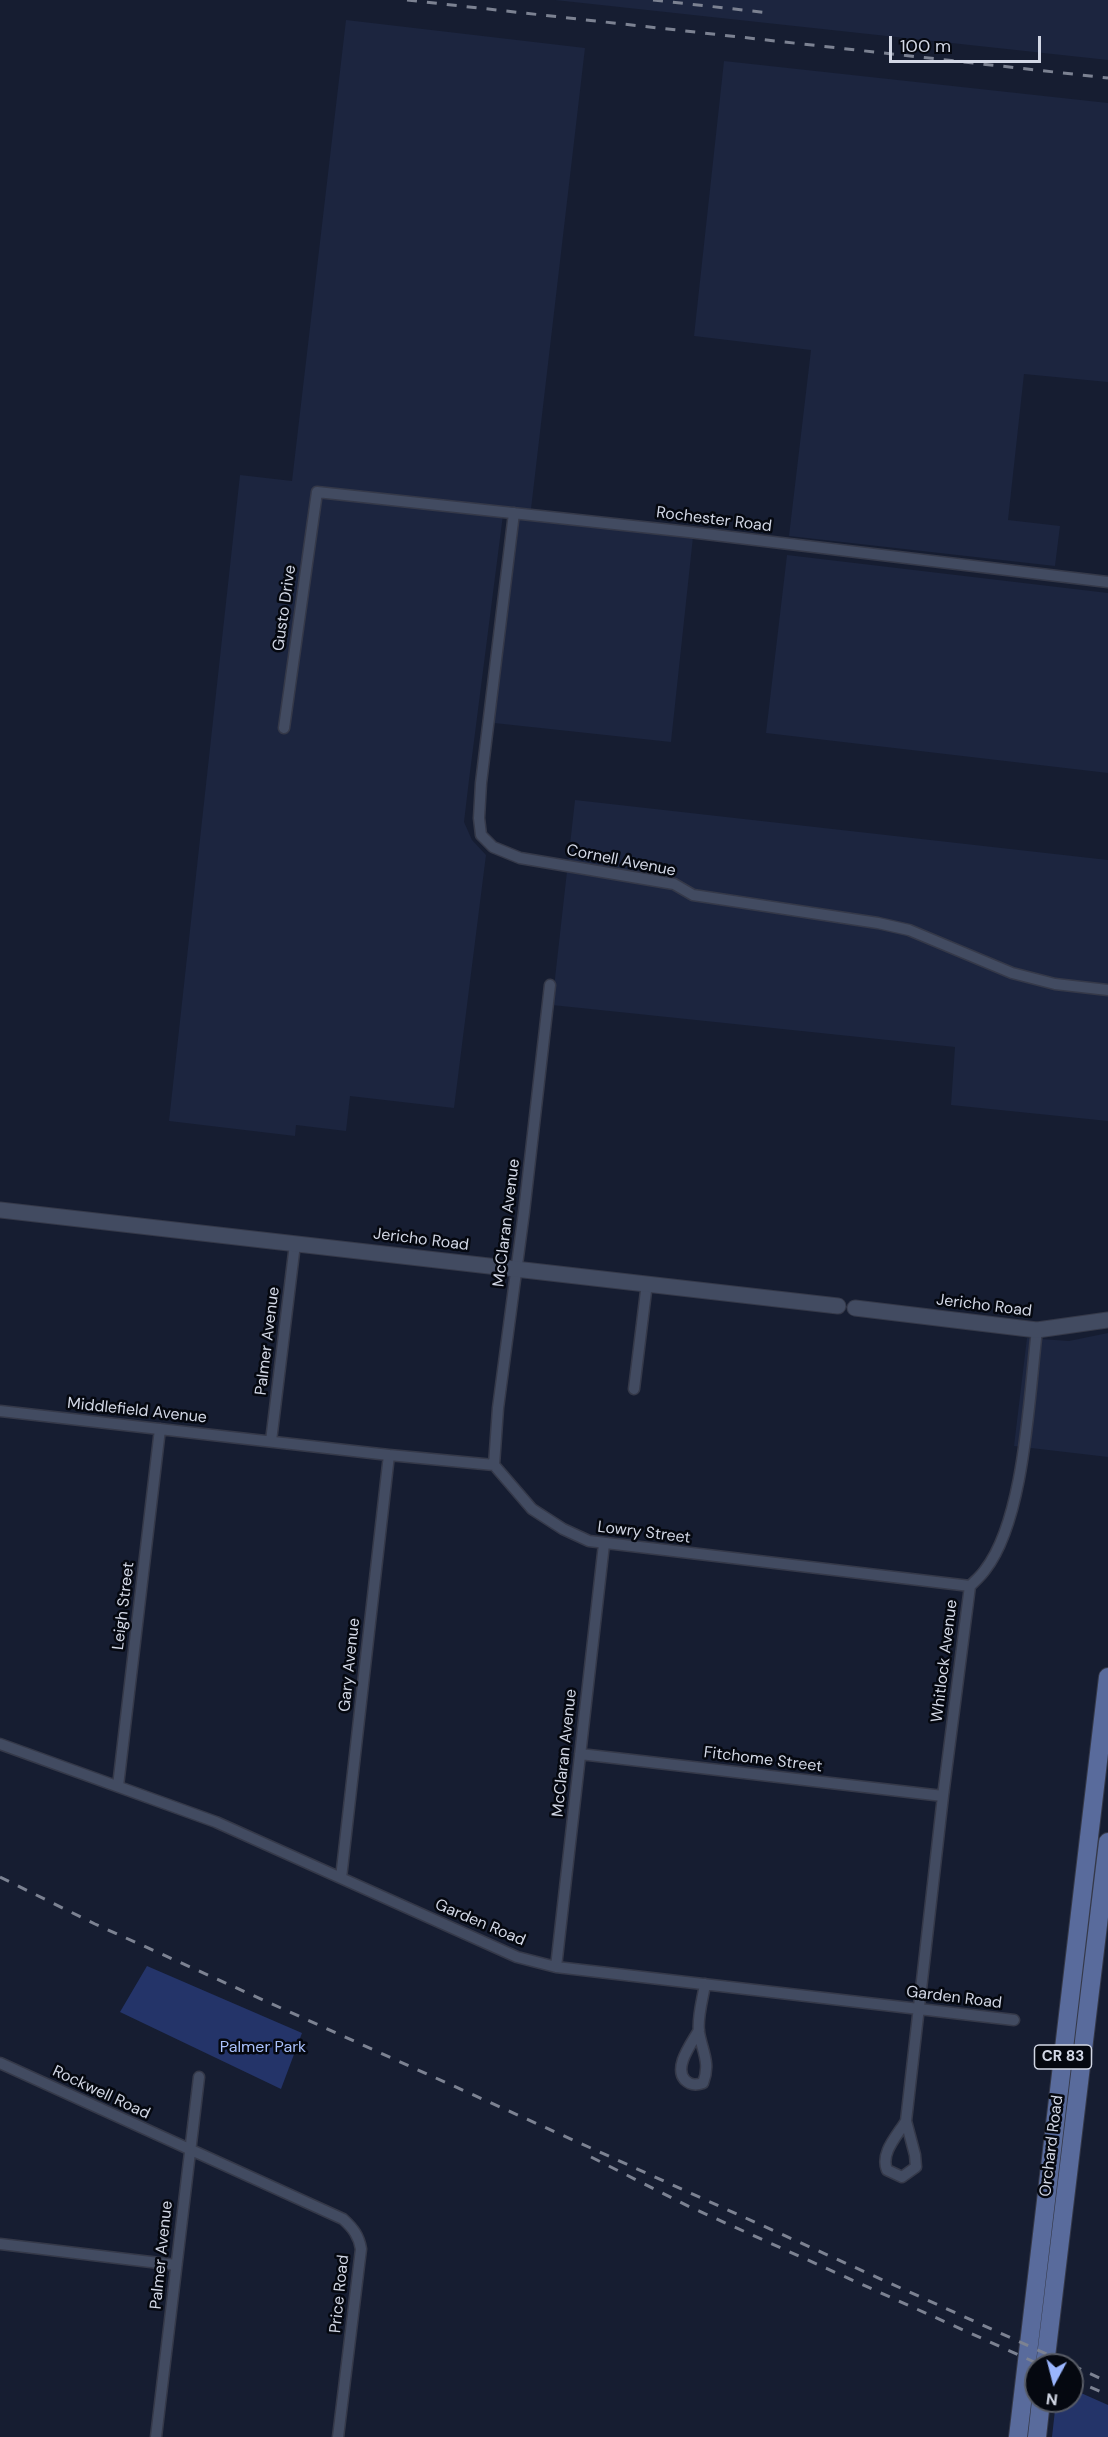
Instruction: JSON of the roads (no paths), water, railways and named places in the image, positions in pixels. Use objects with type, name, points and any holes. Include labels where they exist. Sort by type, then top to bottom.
[{"type":"main road","name":"Jericho Road","points":[[0,1210],[838,1306]]},
{"type":"main road","name":"Jericho Road","points":[[855,1308],[1037,1330],[1066,1328],[1108,1320]]},
{"type":"main road","name":"Orchard Road","points":[[1018,2437],[1108,1677]]},
{"type":"main road","name":"Orchard Road","points":[[1047,2353],[1106,1878],[1108,1842]]},
{"type":"main road","points":[[1037,2437],[1040,2413]]},
{"type":"street","name":"Rochester Road","points":[[316,492],[1108,582]]},
{"type":"street","name":"Gusto Drive","points":[[284,728],[316,492]]},
{"type":"street","name":"Cornell Avenue","points":[[514,513],[481,783],[479,818],[481,835],[492,847],[520,858],[674,884],[693,895],[909,930],[1012,973],[1055,984],[1108,990]]},
{"type":"street","name":"McClaran Avenue","points":[[494,1465],[498,1408],[517,1269],[550,985]]},
{"type":"street","name":"Palmer Avenue","points":[[271,1441],[295,1244]]},
{"type":"street","points":[[634,1389],[647,1283]]},
{"type":"street","name":"Whitlock Avenue","points":[[906,2121],[969,1586],[986,1569],[999,1547],[1013,1508],[1020,1473],[1037,1330]]},
{"type":"street","name":"Middlefield Avenue","points":[[0,1411],[271,1441]]},
{"type":"street","name":"Leigh Street","points":[[117,1786],[160,1430]]},
{"type":"street","points":[[271,1441],[494,1465]]},
{"type":"street","name":"Gary Avenue","points":[[341,1878],[389,1455]]},
{"type":"street","name":"Lowry Street","points":[[494,1465],[531,1509],[563,1529],[589,1541],[969,1586]]},
{"type":"street","name":"McClaran Avenue","points":[[556,1967],[604,1544]]},
{"type":"street","name":"Garden Road","points":[[0,1744],[216,1822],[517,1957],[556,1967],[1014,2020]]},
{"type":"street","name":"Fitchome Street","points":[[580,1754],[943,1796]]},
{"type":"street","points":[[699,2030],[705,1984]]},
{"type":"street","name":"Rockwell Road","points":[[0,2063],[190,2150]]},
{"type":"street","name":"Palmer Avenue","points":[[156,2437],[199,2077]]},
{"type":"street","points":[[906,2121],[916,2167],[902,2177],[887,2170],[884,2163],[888,2150],[906,2121]]},
{"type":"street","name":"Price Road","points":[[190,2150],[343,2219],[356,2233],[360,2241],[360,2256],[338,2437]]},
{"type":"street","points":[[0,2244],[176,2265]]},
{"type":"railway","points":[[407,0],[1108,78]]},
{"type":"railway","points":[[653,0],[770,13]]},
{"type":"railway","points":[[0,1877],[95,1924],[1044,2353]]},
{"type":"railway","points":[[591,2157],[690,2207],[1024,2357]]},
{"type":"railway","points":[[1084,2371],[1108,2382]]},
{"type":"railway","points":[[1084,2384],[1108,2395]]},
{"type":"park label","name":"Palmer Park","points":[[263,2048]]}]
